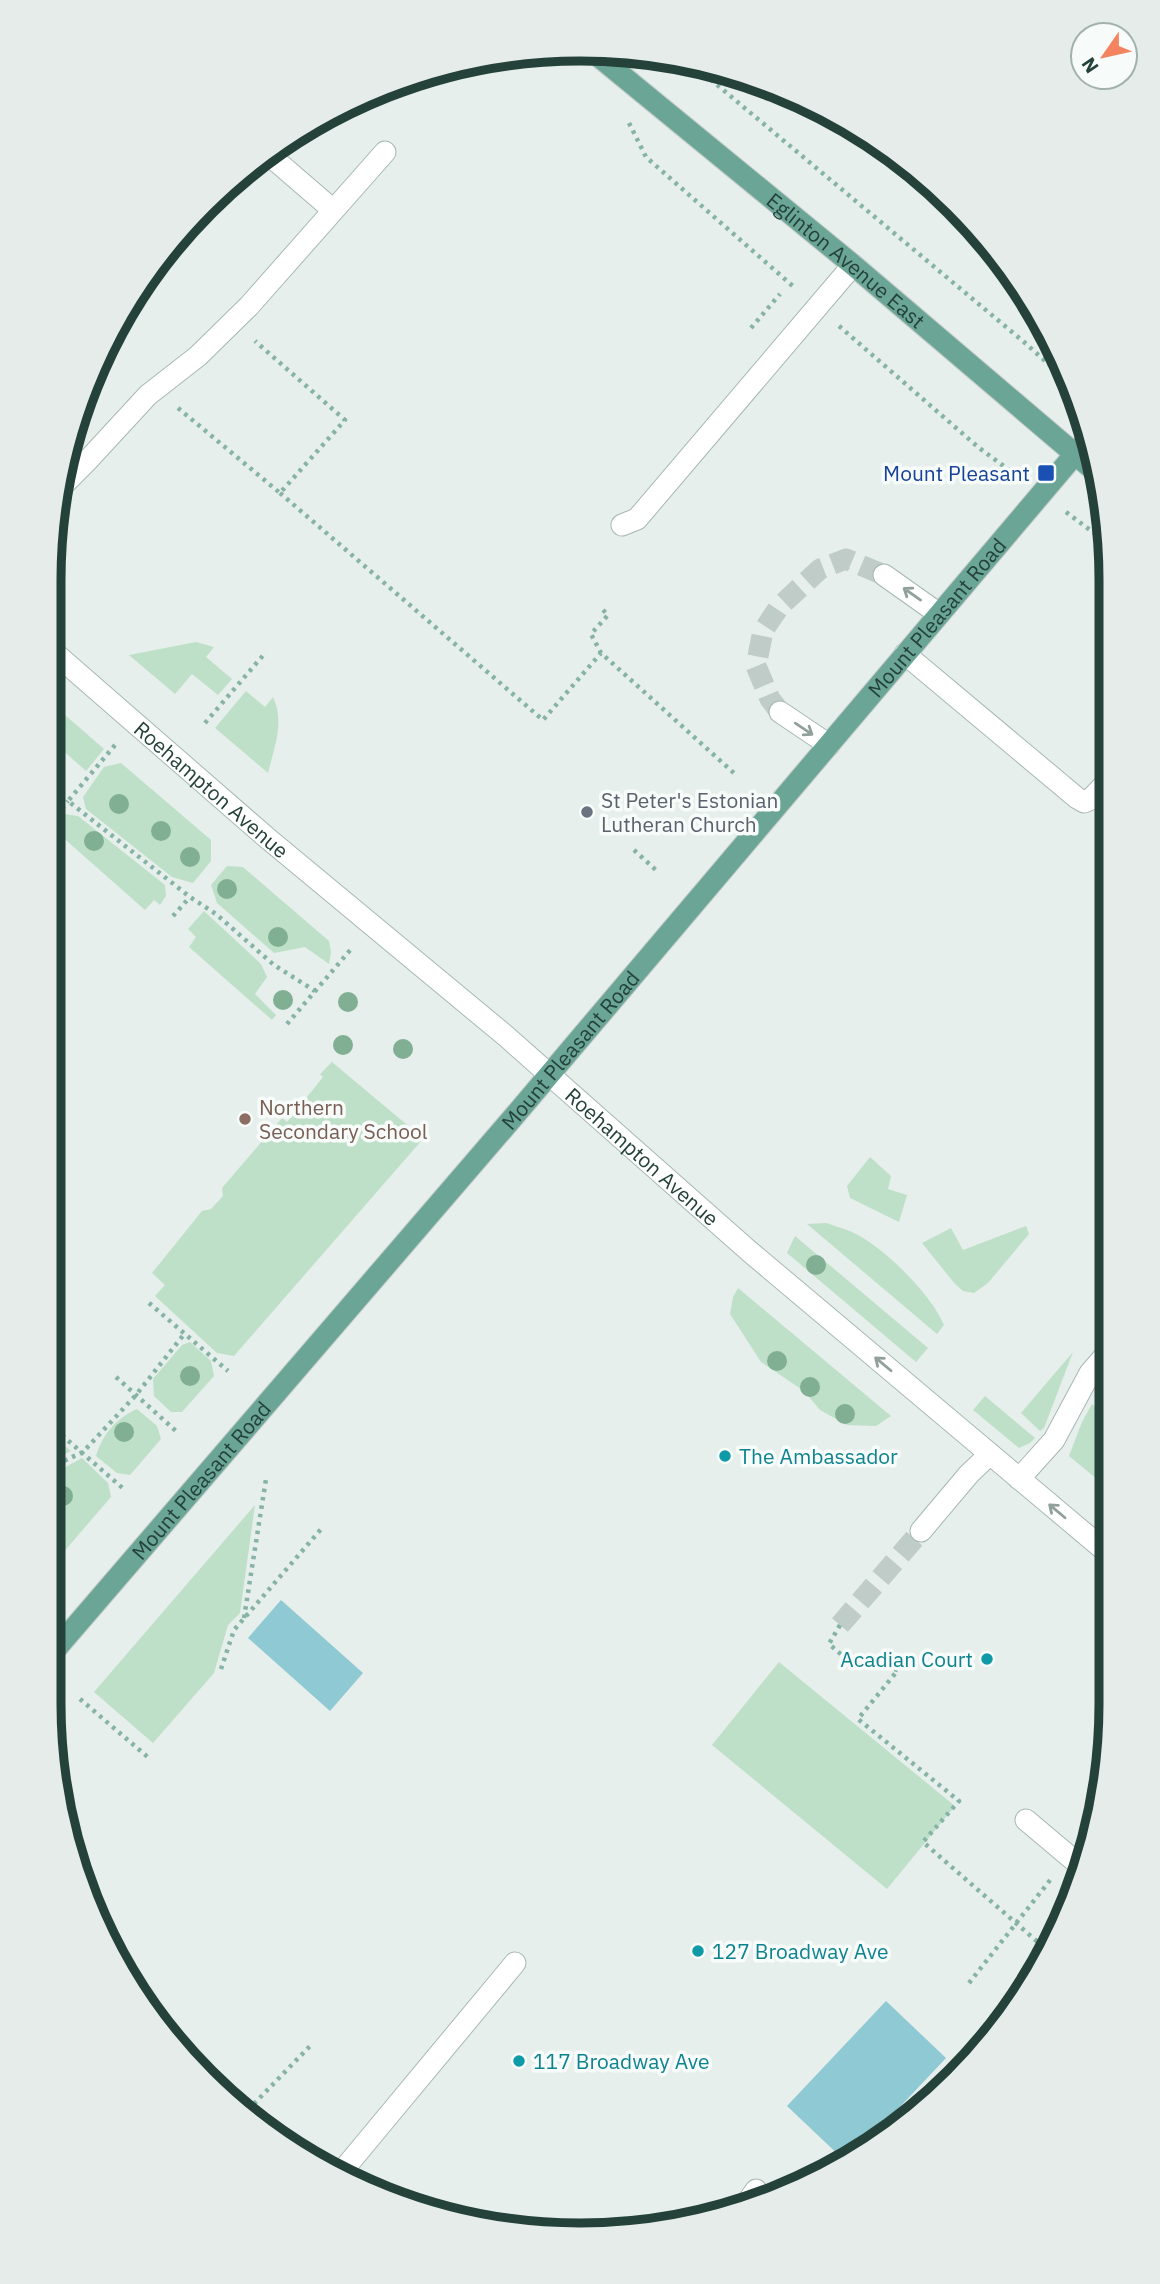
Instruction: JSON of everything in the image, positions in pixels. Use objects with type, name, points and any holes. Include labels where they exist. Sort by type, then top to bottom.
[{"type":"main road","name":"Eglinton Avenue East","points":[[605,62],[853,265],[1081,446]]},
{"type":"main road","name":"Mount Pleasant Road","points":[[61,1643],[550,1074],[1081,446]]},
{"type":"street","points":[[72,476],[148,395],[198,356],[233,322],[385,152]]},
{"type":"street","points":[[276,160],[333,210]]},
{"type":"street","points":[[622,526],[637,519],[853,265]]},
{"type":"street","points":[[884,575],[939,614]]},
{"type":"street","points":[[905,654],[1077,798],[1084,802],[1099,790]]},
{"type":"street","name":"Roehampton Avenue","points":[[61,668],[550,1074],[749,1251],[1099,1547]]},
{"type":"street","points":[[779,712],[829,745]]},
{"type":"street","points":[[1019,1479],[1054,1440],[1090,1373],[1099,1363]]},
{"type":"street","points":[[921,1531],[969,1474],[990,1454]]},
{"type":"street","points":[[1026,1820],[1074,1860]]},
{"type":"street","points":[[346,2166],[515,1962]]},
{"type":"path","points":[[709,78],[1053,368]]},
{"type":"path","points":[[751,328],[780,294]]},
{"type":"path","points":[[233,322],[345,420],[280,493]]},
{"type":"path","points":[[177,407],[543,720],[601,653]]},
{"type":"path","points":[[603,610],[608,615],[591,634],[601,653],[735,774]]},
{"type":"path","points":[[205,723],[265,652]]},
{"type":"path","points":[[61,810],[115,745]]},
{"type":"path","points":[[68,802],[190,897],[216,914],[274,965],[315,991]]},
{"type":"path","points":[[634,850],[657,871]]},
{"type":"path","points":[[173,916],[190,897]]},
{"type":"path","points":[[287,1024],[353,947]]},
{"type":"path","points":[[149,1303],[228,1371]]},
{"type":"path","points":[[61,1462],[83,1452],[136,1395],[185,1333]]},
{"type":"path","points":[[116,1377],[176,1431]]},
{"type":"path","points":[[61,1434],[126,1491]]},
{"type":"path","points":[[244,1619],[266,1479]]},
{"type":"path","points":[[221,1669],[234,1630],[322,1528]]},
{"type":"path","points":[[840,1625],[829,1644],[843,1656],[898,1670],[858,1719],[959,1801],[922,1842],[1039,1944]]},
{"type":"path","points":[[80,1699],[150,1759]]},
{"type":"path","points":[[969,1983],[1016,1924],[1073,1865]]},
{"type":"path","points":[[252,2106],[311,2045]]},
{"type":"green space","points":[[196,642],[214,647],[206,657],[232,679],[218,695],[192,674],[175,694],[129,655]]},
{"type":"green space","points":[[246,691],[265,707],[273,697],[276,706],[277,735],[268,773],[215,728]]},
{"type":"green space","points":[[65,715],[104,749],[86,771],[61,749],[61,716]]},
{"type":"green space","points":[[121,763],[211,840],[211,861],[193,883],[172,877],[86,809],[83,797],[104,767]]},
{"type":"green space","points":[[64,814],[78,816],[165,885],[166,896],[160,905],[154,900],[145,910],[61,836],[61,820]]},
{"type":"green space","points":[[227,866],[243,867],[329,941],[329,964],[305,947],[274,953],[217,903],[211,885]]},
{"type":"green space","points":[[204,911],[261,964],[267,977],[255,994],[276,1015],[272,1020],[189,947],[196,937],[188,929]]},
{"type":"green space","points":[[332,1062],[422,1140],[234,1356],[217,1353],[155,1296],[165,1285],[152,1273],[202,1211],[211,1209],[223,1196],[222,1188],[282,1118],[287,1122],[323,1077],[320,1074]]},
{"type":"green space","points":[[870,1157],[891,1176],[888,1189],[907,1195],[899,1222],[850,1198],[847,1186]]},
{"type":"green space","points":[[826,1223],[864,1239],[905,1272],[938,1313],[944,1325],[937,1334],[807,1224]]},
{"type":"green space","points":[[1026,1226],[1029,1234],[988,1283],[974,1293],[963,1291],[955,1284],[922,1243],[951,1228],[963,1250]]},
{"type":"green space","points":[[795,1236],[928,1348],[916,1362],[787,1253]]},
{"type":"green space","points":[[738,1288],[891,1416],[876,1426],[847,1425],[820,1410],[804,1391],[761,1362],[730,1314],[733,1297]]},
{"type":"green space","points":[[190,1342],[211,1361],[214,1376],[182,1412],[171,1412],[154,1396],[153,1379],[182,1345]]},
{"type":"green space","points":[[1073,1352],[1044,1428],[1040,1431],[1021,1413]]},
{"type":"green space","points":[[985,1396],[1035,1438],[1019,1448],[973,1410]]},
{"type":"green space","points":[[1092,1404],[1099,1410],[1098,1480],[1069,1456]]},
{"type":"green space","points":[[137,1409],[157,1426],[161,1439],[130,1475],[117,1473],[96,1456],[111,1428]]},
{"type":"green space","points":[[61,1443],[71,1451],[61,1456]]},
{"type":"green space","points":[[82,1458],[108,1483],[111,1497],[61,1555],[61,1469]]},
{"type":"green space","points":[[255,1505],[240,1613],[228,1625],[214,1673],[153,1743],[94,1692]]},
{"type":"green space","points":[[779,1662],[955,1806],[887,1889],[712,1745]]},
{"type":"water","points":[[281,1600],[363,1673],[330,1711],[248,1638]]},
{"type":"water","points":[[886,2001],[946,2058],[883,2125],[837,2154],[787,2106]]},
{"type":"tunnel","points":[[780,712],[770,699],[756,666],[763,631],[779,607],[820,569],[846,559],[884,575]]},
{"type":"tunnel","points":[[840,1625],[921,1531]]},
{"type":"place","name":"Mount Pleasant","points":[[1046,473]]},
{"type":"place","name":"St Peter's Estonian Lutheran Church","points":[[587,812]]},
{"type":"place","name":"Northern Secondary School","points":[[245,1119]]},
{"type":"place","name":"The Ambassador","points":[[725,1456]]},
{"type":"place","name":"Acadian Court","points":[[987,1659]]},
{"type":"place","name":"127 Broadway Ave","points":[[698,1951]]},
{"type":"place","name":"117 Broadway Ave","points":[[519,2061]]}]
